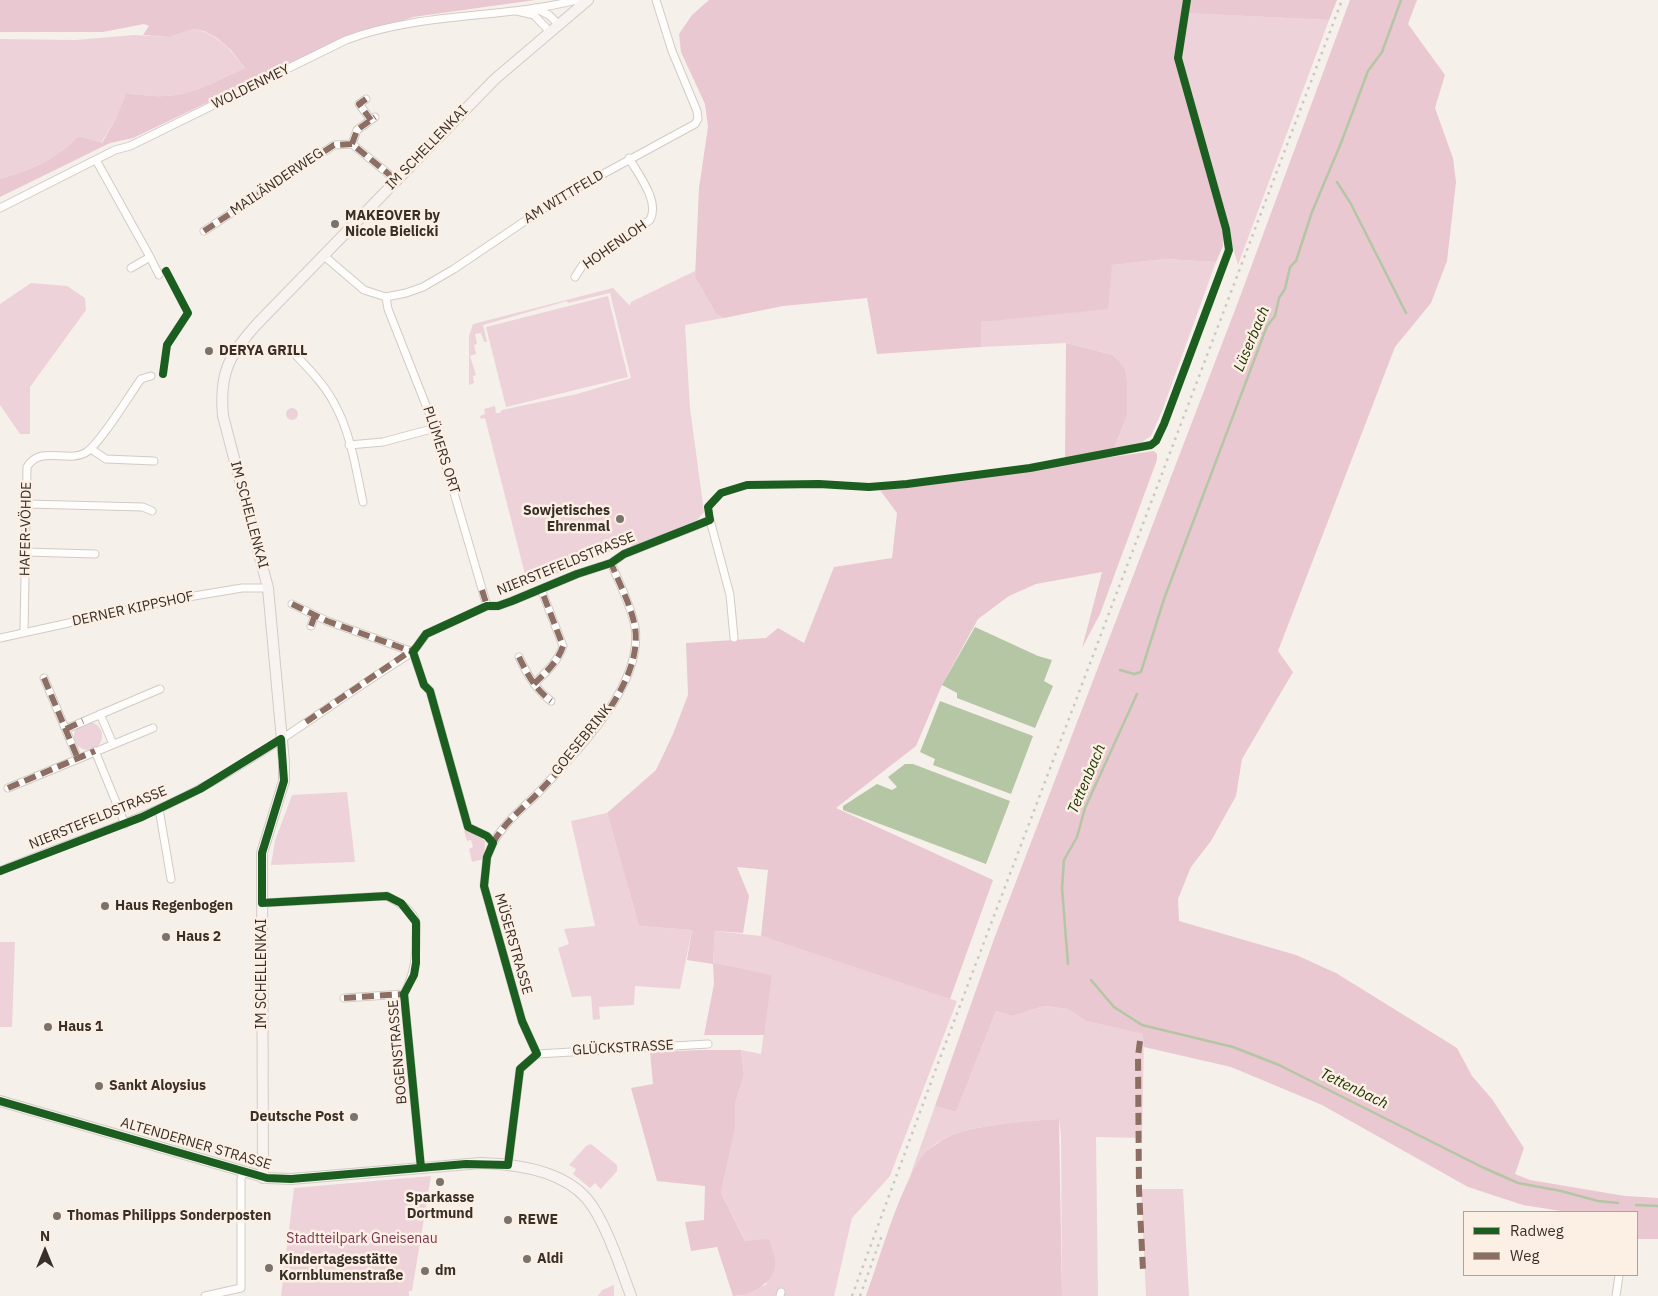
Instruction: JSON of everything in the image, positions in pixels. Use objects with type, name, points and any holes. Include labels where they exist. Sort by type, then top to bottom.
[{"type":"street","name":"WOLDENMEY","points":[[0,208],[115,150],[130,146],[346,40],[369,32],[413,22],[532,8],[578,0]]},
{"type":"street","name":"IM SCHELLENKAI","points":[[263,1178],[262,853],[284,781],[268,588],[223,416],[222,384],[226,368],[245,338],[323,255],[495,79],[588,0]]},
{"type":"street","name":"AM WITTFELD","points":[[386,297],[406,293],[426,285],[559,198],[629,158],[695,124],[698,119],[697,111],[672,51],[656,0]]},
{"type":"street","points":[[532,8],[543,11],[558,24]]},
{"type":"street","points":[[517,10],[534,15],[549,32]]},
{"type":"street","points":[[366,99],[360,104],[373,118],[357,130],[352,144],[396,180]]},
{"type":"street","name":"MAILÄNDERWEG","points":[[204,231],[330,147],[340,144],[352,144]]},
{"type":"street","name":"HOHENLOH","points":[[575,277],[584,264],[650,220],[654,213],[653,202],[629,158]]},
{"type":"street","points":[[96,160],[159,275]]},
{"type":"street","points":[[323,255],[364,290],[386,297]]},
{"type":"street","points":[[131,268],[150,257]]},
{"type":"street","name":"PLÜMERS ORT","points":[[386,297],[388,309],[435,428],[487,606]]},
{"type":"street","points":[[288,347],[328,392],[338,412],[349,445],[363,502]]},
{"type":"street","points":[[151,376],[142,379],[91,449],[106,460],[154,461]]},
{"type":"street","points":[[349,445],[383,442],[435,428]]},
{"type":"street","name":"HAFER-VÖHDE","points":[[24,631],[27,467],[31,460],[41,455],[76,456],[91,449]]},
{"type":"street","points":[[26,504],[143,507],[152,511]]},
{"type":"street","name":"NIERSTEFELDSTRASSE","points":[[0,871],[125,824],[200,789],[281,739],[413,652],[426,634],[487,606],[498,606],[577,574],[611,563],[624,554],[710,520],[730,595],[734,638]]},
{"type":"street","points":[[25,552],[94,554]]},
{"type":"street","name":"GOESEBRINK","points":[[493,843],[500,829],[547,783],[593,731],[613,701],[631,666],[636,645],[635,628],[632,614],[611,563]]},
{"type":"street","name":"DERNER KIPPSHOF","points":[[0,638],[24,631],[222,591],[242,588],[268,588]]},
{"type":"street","points":[[534,684],[549,669],[560,654],[563,646],[541,589]]},
{"type":"street","points":[[292,604],[315,616],[413,652],[424,685],[430,691],[468,827],[487,836],[493,843]]},
{"type":"street","points":[[311,626],[315,616]]},
{"type":"street","points":[[519,657],[534,684],[542,695],[551,701]]},
{"type":"street","points":[[44,678],[78,759]]},
{"type":"street","points":[[66,729],[160,690]]},
{"type":"street","points":[[100,714],[112,744]]},
{"type":"street","points":[[8,788],[153,728]]},
{"type":"street","points":[[95,751],[125,824]]},
{"type":"street","points":[[159,808],[171,879]]},
{"type":"street","name":"MÜSERSTRASSE","points":[[493,843],[487,857],[484,886],[522,1022],[537,1054]]},
{"type":"street","name":"BOGENSTRASSE","points":[[262,904],[388,896],[401,903],[416,922],[416,963],[414,975],[404,994],[421,1168]]},
{"type":"street","points":[[344,998],[404,994]]},
{"type":"street","name":"GLÜCKSTRASSE","points":[[537,1054],[708,1044]]},
{"type":"street","points":[[508,1165],[520,1069],[537,1054]]},
{"type":"street","name":"ALTENDERNER STRASSE","points":[[0,1101],[263,1178],[291,1179],[466,1164],[508,1165],[557,1178],[577,1189],[596,1212],[631,1296]]},
{"type":"street","points":[[205,1296],[241,1288],[241,1179],[243,1172]]},
{"type":"street","points":[[1616,1296],[1619,1276]]},
{"type":"green space","points":[[1185,13],[1329,20],[1238,265],[1178,58]]},
{"type":"green space","points":[[194,29],[203,31],[217,39],[229,49],[245,68],[214,83],[175,95],[161,96],[126,93],[116,118],[101,143],[78,136],[52,158],[22,172],[0,179],[0,39],[75,40],[134,35],[169,37]]},
{"type":"green space","points":[[1165,259],[1216,262],[1162,411],[1151,436],[1142,442],[1113,450],[1127,416],[1127,380],[1125,368],[1113,355],[1066,343],[981,347],[981,322],[1002,319],[1111,265]]},
{"type":"green space","points":[[695,271],[695,277],[716,314],[724,318],[685,325],[690,408],[704,512],[697,520],[632,547],[629,540],[612,551],[528,586],[485,418],[481,419],[480,416],[485,414],[484,409],[495,406],[496,413],[500,413],[502,410],[577,394],[631,378],[610,293],[568,303],[567,301],[483,325],[487,342],[484,342],[481,333],[475,334],[477,344],[474,345],[476,354],[470,356],[476,375],[473,376],[474,383],[469,385],[469,336],[473,324],[613,288],[630,306],[631,302]]},
{"type":"green space","points":[[31,283],[67,286],[85,298],[86,310],[30,387],[30,434],[20,434],[0,405],[0,304]]},
{"type":"green space","points":[[608,296],[628,377],[506,407],[486,327]]},
{"type":"green space","points":[[292,408],[298,414],[292,420],[286,414]]},
{"type":"green space","points":[[88,722],[98,726],[102,736],[98,746],[88,750],[78,746],[74,736],[78,726]]},
{"type":"green space","points":[[347,792],[355,862],[271,865],[275,841],[292,795]]},
{"type":"green space","points":[[607,813],[639,926],[692,930],[680,989],[635,986],[634,1005],[599,1007],[600,1019],[593,1020],[591,996],[572,997],[558,948],[569,944],[564,929],[595,926],[571,821]]},
{"type":"green space","points":[[468,830],[485,841],[484,859],[472,862],[469,849],[473,847],[471,840],[467,841],[464,831]]},
{"type":"green space","points":[[715,931],[761,936],[957,1001],[890,1176],[852,1218],[834,1296],[739,1296],[767,1284],[721,1193],[735,1129],[735,1104],[744,1075],[741,1050],[761,1054],[771,975],[713,964]]},
{"type":"green space","points":[[0,942],[15,942],[12,1027],[0,1027]]},
{"type":"green space","points":[[1044,1006],[1068,1009],[1086,1021],[1144,1034],[1142,1138],[1096,1137],[1098,1296],[1062,1296],[1061,1135],[1059,1119],[988,1126],[952,1135],[937,1143],[926,1153],[909,1179],[935,1106],[956,1112],[996,1011],[1013,1016]]},
{"type":"green space","points":[[591,1144],[617,1165],[617,1171],[601,1189],[595,1183],[590,1188],[573,1174],[576,1169],[569,1165],[586,1146]]},
{"type":"green space","name":"Stadtteilpark Gneisenau","points":[[431,1176],[412,1291],[409,1291],[409,1296],[281,1296],[294,1188]]},
{"type":"green space","points":[[1141,1189],[1183,1189],[1189,1296],[1146,1296]]},
{"type":"green space","points":[[614,1285],[614,1296],[598,1296],[602,1290]]},
{"type":"shaded area","points":[[0,0],[535,0],[413,17],[369,32],[260,83],[257,79],[133,138],[110,143],[0,197],[0,179],[22,172],[52,158],[78,136],[102,143],[116,118],[126,93],[161,96],[175,95],[213,83],[245,68],[231,50],[217,38],[204,31],[194,29],[169,37],[143,35],[149,26],[144,24],[103,32],[0,32]]},
{"type":"shaded area","points":[[709,0],[1337,0],[1329,20],[1183,13],[1178,35],[1180,69],[1191,118],[1224,228],[1223,246],[1216,262],[1165,259],[1112,265],[1108,309],[981,322],[981,347],[877,354],[867,298],[783,306],[724,318],[716,314],[695,277],[699,188],[708,127],[705,104],[681,52],[679,34],[692,15]]},
{"type":"shaded area","points":[[1350,0],[1417,0],[1408,24],[1445,75],[1435,108],[1453,158],[1456,182],[1447,261],[1431,303],[1395,347],[1278,651],[1293,672],[1242,759],[1236,796],[1211,841],[1191,867],[1178,899],[1179,921],[1296,955],[1336,973],[1457,1048],[1472,1076],[1492,1099],[1524,1148],[1515,1174],[1530,1180],[1625,1196],[1658,1198],[1658,1239],[1638,1239],[1638,1211],[1561,1211],[1523,1205],[1468,1187],[1322,1105],[1231,1067],[1144,1047],[1143,1034],[1086,1021],[1068,1009],[1044,1006],[1013,1016],[996,1011],[956,1112],[935,1106],[994,939],[1238,302]]},
{"type":"shaded area","points":[[1066,343],[1113,355],[1125,368],[1127,416],[1113,450],[1065,459]]},
{"type":"shaded area","points":[[1154,451],[1157,454],[1157,460],[1100,614],[1082,648],[1102,572],[1036,584],[1009,596],[978,619],[942,685],[916,746],[836,808],[993,880],[950,999],[761,936],[768,870],[737,867],[749,896],[743,933],[715,931],[713,963],[772,975],[764,1035],[704,1035],[714,984],[713,964],[687,960],[692,930],[639,926],[607,813],[656,770],[673,734],[688,695],[686,643],[766,638],[778,628],[804,643],[834,567],[892,558],[897,513],[880,490]]},
{"type":"shaded area","points":[[975,627],[1038,656],[1052,660],[1044,681],[1053,686],[1035,728],[957,698],[957,693],[942,685]]},
{"type":"shaded area","points":[[940,701],[1033,736],[1011,794],[933,765],[935,759],[920,752]]},
{"type":"shaded area","points":[[905,764],[913,764],[1010,801],[986,864],[843,810],[843,806],[877,784],[892,790],[897,787],[888,777]]},
{"type":"shaded area","points":[[741,1050],[744,1075],[735,1104],[735,1129],[721,1193],[745,1241],[769,1239],[775,1260],[774,1272],[770,1278],[760,1287],[746,1294],[733,1296],[717,1247],[691,1251],[685,1222],[704,1220],[705,1186],[657,1181],[631,1088],[653,1084],[650,1052]]},
{"type":"shaded area","points":[[1059,1119],[1062,1296],[866,1296],[901,1198],[909,1179],[927,1151],[946,1138],[970,1130],[1001,1124]]},
{"type":"waterway","name":"Lüserbach","points":[[1120,670],[1134,674],[1141,672],[1164,599],[1267,326],[1275,316],[1279,298],[1285,289],[1290,267],[1296,261],[1312,212],[1368,71],[1382,52],[1401,0]]},
{"type":"waterway","points":[[1337,182],[1351,204],[1406,313]]},
{"type":"waterway","name":"Tettenbach","points":[[1068,964],[1062,888],[1064,860],[1077,837],[1085,808],[1137,694]]},
{"type":"waterway","name":"Tettenbach","points":[[1091,980],[1114,1007],[1142,1025],[1233,1047],[1279,1065],[1482,1167],[1518,1183],[1561,1191],[1598,1201],[1618,1203]]},
{"type":"waterway","name":"Tettenbach","points":[[1636,1205],[1658,1206]]},
{"type":"railway","points":[[852,1296],[937,1066],[1342,0]]},
{"type":"railway","points":[[860,1296],[882,1235]]},
{"type":"marked path","points":[[366,99],[359,104],[371,120]]},
{"type":"marked path","points":[[352,144],[357,130],[375,117]]},
{"type":"marked path","points":[[204,231],[334,145],[352,144],[396,180]]},
{"type":"marked path","points":[[493,843],[508,823],[570,758],[604,717],[618,695],[629,672],[635,649],[635,627],[628,602],[611,563]]},
{"type":"marked path","points":[[534,684],[555,662],[563,646],[541,589]]},
{"type":"marked path","points":[[482,590],[487,606]]},
{"type":"marked path","points":[[292,604],[327,621],[413,652]]},
{"type":"marked path","points":[[311,626],[315,615]]},
{"type":"marked path","points":[[306,722],[415,648]]},
{"type":"marked path","points":[[519,657],[532,681],[551,701]]},
{"type":"marked path","points":[[44,678],[78,759]]},
{"type":"marked path","points":[[66,729],[83,721]]},
{"type":"marked path","points":[[8,788],[95,751]]},
{"type":"marked path","points":[[344,998],[404,994]]},
{"type":"marked path","points":[[1140,1041],[1138,1056],[1139,1190],[1143,1270]]},
{"type":"cycle path","points":[[0,1101],[267,1178],[291,1179],[466,1164],[508,1165],[520,1069],[537,1054],[522,1021],[484,886],[487,857],[493,843],[487,836],[468,827],[430,691],[424,685],[413,652],[426,634],[487,606],[498,606],[577,574],[611,563],[624,554],[710,520],[708,507],[721,493],[747,485],[819,484],[869,487],[907,484],[1030,468],[1151,445],[1156,441],[1229,250],[1226,229],[1178,58],[1187,0]]},
{"type":"cycle path","points":[[163,374],[167,345],[188,313],[166,271]]},
{"type":"cycle path","points":[[0,871],[142,817],[200,789],[281,739],[284,781],[262,853],[262,903],[387,896],[401,903],[416,922],[416,963],[414,975],[404,994],[421,1168]]},
{"type":"place","name":"MAKEOVER by Nicole Bielicki","points":[[335,224]]},
{"type":"place","name":"DERYA GRILL","points":[[209,351]]},
{"type":"place","name":"Sowjetisches Ehrenmal","points":[[620,519]]},
{"type":"place","name":"Haus Regenbogen","points":[[105,906]]},
{"type":"place","name":"Haus 2","points":[[166,937]]},
{"type":"place","name":"Haus 1","points":[[48,1027]]},
{"type":"place","name":"Sankt Aloysius","points":[[99,1086]]},
{"type":"place","name":"Deutsche Post","points":[[354,1117]]},
{"type":"place","name":"Sparkasse Dortmund","points":[[440,1182]]},
{"type":"place","name":"Thomas Philipps Sonderposten","points":[[57,1216]]},
{"type":"place","name":"REWE","points":[[508,1220]]},
{"type":"place","name":"Aldi","points":[[527,1259]]},
{"type":"place","name":"Kindertagesstätte Kornblumenstraße","points":[[269,1268]]},
{"type":"place","name":"dm","points":[[425,1271]]}]
